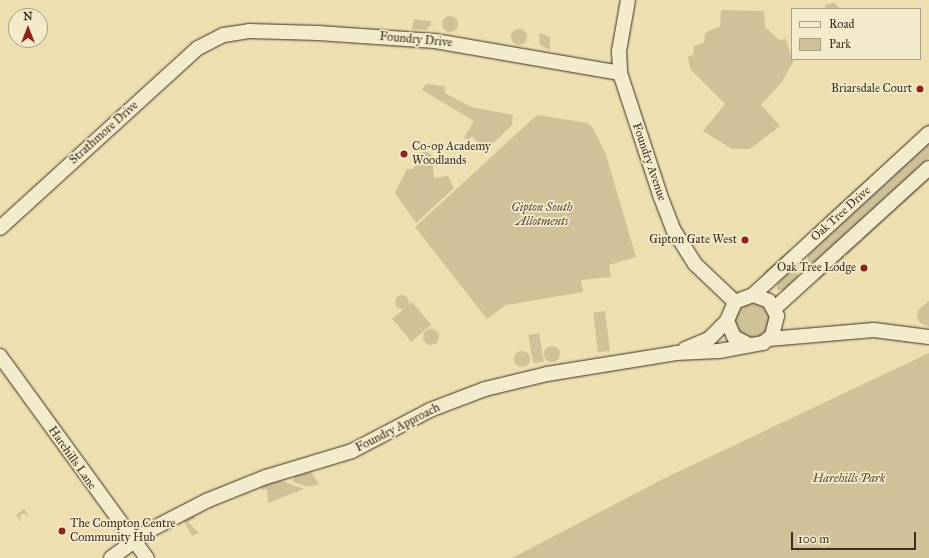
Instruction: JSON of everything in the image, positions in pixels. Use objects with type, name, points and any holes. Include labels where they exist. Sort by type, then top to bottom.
[{"type":"street","name":"Foundry Avenue","points":[[628,0],[619,51],[620,74],[673,229],[695,264],[735,302]]},
{"type":"street","name":"Foundry Drive","points":[[210,39],[249,32],[400,38],[480,47],[620,74]]},
{"type":"street","name":"Strathmore Drive","points":[[0,228],[210,39]]},
{"type":"street","name":"Oak Tree Drive","points":[[753,295],[929,133]]},
{"type":"street","name":"Oak Tree Drive","points":[[776,313],[929,168]]},
{"type":"street","points":[[735,302],[753,295],[769,301],[783,328],[796,336]]},
{"type":"street","name":"Foundry Approach","points":[[676,353],[709,339],[727,321],[735,302]]},
{"type":"street","points":[[769,339],[776,313]]},
{"type":"street","points":[[727,321],[734,337],[749,345]]},
{"type":"street","name":"Foundry Approach","points":[[110,558],[133,541],[206,501],[266,477],[352,451],[430,410],[485,389],[533,377],[676,353],[749,345],[769,339],[861,330],[904,333],[929,337]]},
{"type":"street","name":"Harehills Lane","points":[[0,356],[133,541],[147,558]]},
{"type":"green space","points":[[835,3],[839,8],[826,8],[825,5]]},
{"type":"green space","points":[[721,10],[764,11],[765,27],[779,40],[786,39],[791,60],[794,60],[781,83],[761,105],[780,126],[750,149],[732,149],[703,131],[725,104],[690,69],[688,56],[693,55],[694,46],[704,43],[705,33],[720,26]]},
{"type":"green space","points":[[450,16],[457,21],[458,24],[453,31],[450,32],[443,27],[442,24],[447,17]]},
{"type":"green space","points":[[414,19],[431,21],[431,25],[426,30],[412,29]]},
{"type":"green space","points":[[519,29],[526,34],[527,37],[522,44],[519,45],[512,40],[511,37],[516,30]]},
{"type":"green space","points":[[539,33],[550,37],[550,50],[540,45]]},
{"type":"green space","points":[[426,84],[445,86],[445,93],[471,107],[513,115],[512,125],[488,148],[480,146],[472,136],[469,140],[464,138],[474,121],[422,90]]},
{"type":"green space","name":"Gipton South Allotments","points":[[537,115],[588,123],[593,128],[606,155],[636,257],[609,265],[611,277],[581,280],[583,292],[506,305],[487,319],[415,227]]},
{"type":"green space","points":[[929,123],[929,129],[795,244]]},
{"type":"green space","points":[[929,143],[929,158],[815,263],[808,262],[808,254]]},
{"type":"green space","points":[[423,150],[432,155],[434,178],[448,176],[454,188],[416,223],[395,193],[407,169],[413,169]]},
{"type":"green space","points":[[929,173],[929,180],[847,255],[846,251]]},
{"type":"green space","points":[[790,249],[791,252],[767,277],[763,273]]},
{"type":"green space","points":[[841,255],[844,257],[819,280],[819,277]]},
{"type":"green space","points":[[792,268],[798,269],[798,277],[784,290],[777,290],[777,283]]},
{"type":"green space","points":[[402,295],[407,297],[409,302],[407,307],[402,309],[397,307],[395,302],[397,297]]},
{"type":"green space","points":[[929,301],[929,327],[920,323],[917,317],[918,310]]},
{"type":"green space","points":[[412,302],[431,325],[411,342],[392,319]]},
{"type":"green space","points":[[756,302],[765,307],[769,313],[769,327],[765,333],[756,338],[748,338],[739,333],[735,327],[734,316],[739,307],[745,303]]},
{"type":"green space","points":[[605,311],[610,351],[598,352],[593,312]]},
{"type":"green space","points":[[431,329],[437,331],[439,337],[437,343],[431,345],[425,343],[423,337],[425,331]]},
{"type":"green space","points":[[539,333],[544,362],[533,363],[528,335]]},
{"type":"green space","points":[[549,346],[555,346],[560,351],[558,360],[555,362],[549,362],[544,357],[544,351]]},
{"type":"green space","points":[[522,351],[528,353],[530,359],[528,365],[522,367],[516,365],[514,359],[516,353]]},
{"type":"green space","name":"Harehills Park","points":[[929,353],[929,558],[512,558],[663,479]]},
{"type":"green space","points":[[311,472],[319,484],[309,487],[293,482],[295,475]]},
{"type":"green space","points":[[279,480],[304,489],[268,503],[267,489],[262,490],[261,487]]},
{"type":"green space","points":[[24,509],[30,517],[24,513],[20,516],[21,522],[16,515]]},
{"type":"green space","points":[[194,514],[195,518],[188,522],[199,533],[192,536],[183,520]]},
{"type":"place","name":"Briarsdale Court","points":[[920,89]]},
{"type":"place","name":"Co-op Academy Woodlands","points":[[404,154]]},
{"type":"place","name":"Gipton Gate West","points":[[745,240]]},
{"type":"place","name":"Oak Tree Lodge","points":[[864,268]]},
{"type":"place","name":"The Compton Centre Community Hub","points":[[62,531]]}]
